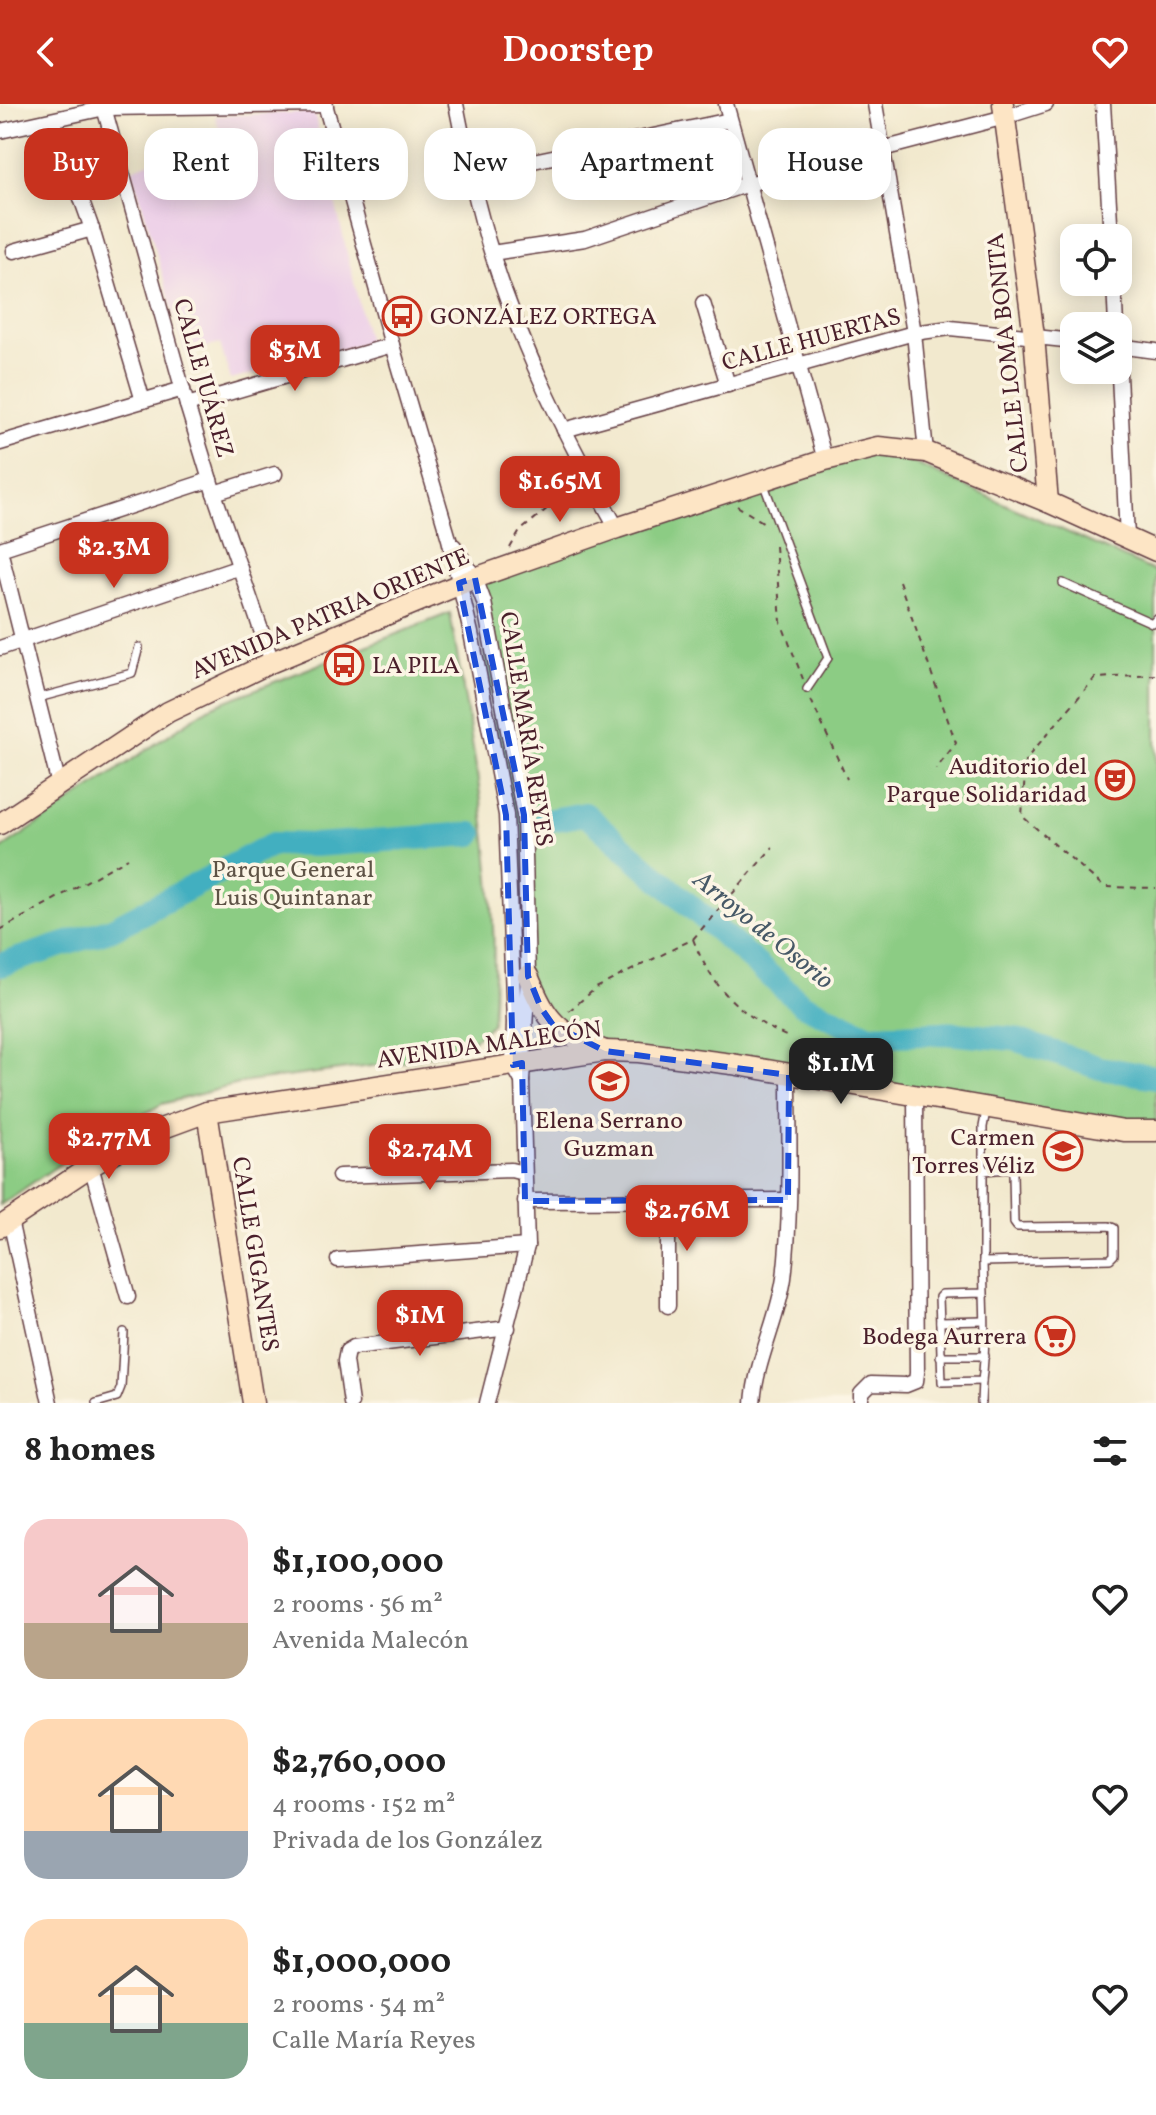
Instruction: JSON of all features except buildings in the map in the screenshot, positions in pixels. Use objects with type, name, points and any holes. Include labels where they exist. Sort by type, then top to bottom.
[{"type":"street","points":[[0,131],[104,106],[326,104],[449,539],[467,580]]},
{"type":"street","points":[[456,104],[461,128]]},
{"type":"street","points":[[726,104],[825,460]]},
{"type":"street","points":[[875,104],[879,128]]},
{"type":"street","points":[[891,146],[1004,111],[1046,104]]},
{"type":"street","points":[[1103,104],[1110,224]]},
{"type":"street","name":"CALLE JUÁREZ","points":[[104,106],[187,405],[272,662]]},
{"type":"street","name":"CALLE LOMA BONITA","points":[[1004,111],[1034,336],[1048,502]]},
{"type":"street","points":[[53,120],[92,229],[143,401]]},
{"type":"street","points":[[536,160],[730,120]]},
{"type":"street","points":[[492,253],[585,239],[758,181]]},
{"type":"street","points":[[891,196],[914,333],[926,452]]},
{"type":"street","points":[[478,200],[492,253],[527,350],[564,430],[617,528]]},
{"type":"street","points":[[14,251],[92,229]]},
{"type":"street","points":[[703,303],[728,385]]},
{"type":"street","name":"CALLE HUERTAS","points":[[564,430],[914,333],[950,328],[1060,339]]},
{"type":"street","points":[[187,405],[392,345]]},
{"type":"street","points":[[1132,348],[1156,351]]},
{"type":"street","points":[[1119,384],[1127,537]]},
{"type":"street","points":[[0,443],[183,389]]},
{"type":"street","name":"AVENIDA PATRIA ORIENTE","points":[[0,824],[168,712],[272,662],[467,580],[825,460],[878,447],[926,452],[1156,551]]},
{"type":"street","points":[[59,785],[1,557],[212,486],[275,474]]},
{"type":"street","points":[[0,648],[240,567]]},
{"type":"street","name":"CALLE MARÍA REYES","points":[[467,580],[488,621],[524,815],[528,976],[519,1069]]},
{"type":"street","name":"CALLE MARÍA REYES","points":[[467,580],[471,633],[506,815],[527,1246],[487,1403]]},
{"type":"street","points":[[528,976],[541,1008],[553,1025],[605,1051]]},
{"type":"street","name":"AVENIDA MALECÓN","points":[[5,1224],[91,1166],[147,1134],[207,1112],[519,1069],[605,1051],[639,1052],[789,1075],[1124,1131],[1156,1131]]},
{"type":"street","points":[[753,1403],[754,1384],[783,1280],[788,1200],[789,1075]]},
{"type":"street","points":[[861,1403],[861,1394],[871,1384],[906,1385],[916,1381],[915,1096]]},
{"type":"street","name":"CALLE GIGANTES","points":[[207,1112],[253,1403]]},
{"type":"street","points":[[91,1166],[128,1297]]},
{"type":"street","points":[[339,1176],[511,1170],[523,1173]]},
{"type":"street","points":[[668,1200],[668,1306]]},
{"type":"street","points":[[525,1201],[788,1200]]},
{"type":"street","points":[[5,1224],[50,1403]]},
{"type":"street","points":[[338,1260],[527,1246]]},
{"type":"street","points":[[351,1403],[345,1361],[347,1351],[354,1347],[508,1328]]},
{"type":"lane","points":[[763,482],[828,658],[807,689]]},
{"type":"lane","points":[[1063,583],[1152,623],[1156,618]]},
{"type":"lane","points":[[38,698],[132,673],[139,647]]},
{"type":"lane","points":[[981,1403],[985,1356],[983,1127],[987,1109]]},
{"type":"lane","points":[[983,1171],[1009,1169],[1013,1173],[1014,1223],[1017,1227],[1114,1228],[1114,1255],[1110,1259],[983,1262]]},
{"type":"lane","points":[[982,1381],[942,1382],[939,1297],[942,1294],[984,1293]]},
{"type":"lane","points":[[940,1322],[984,1321]]},
{"type":"lane","points":[[96,1403],[117,1397],[121,1387],[124,1332]]},
{"type":"lane","points":[[940,1356],[985,1356]]},
{"type":"path","points":[[497,570],[520,531],[587,475]]},
{"type":"path","points":[[719,495],[773,528]]},
{"type":"path","points":[[775,544],[781,622],[847,779]]},
{"type":"path","points":[[899,581],[956,743],[936,769]]},
{"type":"path","points":[[1156,675],[1095,678],[1026,759],[1022,816],[1104,887],[1156,888]]},
{"type":"path","points":[[553,1025],[596,988],[693,939],[773,847]]},
{"type":"path","points":[[0,930],[128,858]]},
{"type":"path","points":[[693,939],[704,967],[750,1018],[788,1037]]},
{"type":"highlighted area","points":[[475,578],[524,815],[528,976],[541,1008],[553,1025],[605,1051],[789,1075],[788,1200],[525,1201],[522,1063],[513,1065],[506,815],[459,583]]},
{"type":"shaded area","points":[[314,112],[318,128],[274,128],[274,200],[335,200],[368,342],[231,380],[220,344],[185,353],[132,169],[144,164],[144,200],[258,200],[258,128],[219,128],[215,116]]},
{"type":"green space","points":[[878,447],[1156,572],[1156,1130],[605,1051],[553,1025],[528,986],[475,578]]},
{"type":"green space","name":"Parque General Luis Quintanar","points":[[450,613],[476,766],[489,869],[494,972],[492,1024],[464,1048],[403,1062],[246,1082],[162,1104],[76,1153],[0,1205],[0,850],[208,708]]},
{"type":"waterway","name":"Arroyo de Osorio","points":[[546,821],[585,814],[802,1004],[870,1036],[944,1033],[1014,1039],[1100,1068],[1156,1077]]},
{"type":"waterway","name":"Arroyo de Osorio","points":[[0,965],[112,929],[273,844],[315,845],[472,834]]},
{"type":"place","name":"GONZÁLEZ ORTEGA","points":[[402,316]]},
{"type":"place","name":"LA PILA","points":[[344,665]]},
{"type":"place","name":"Auditorio del Parque Solidaridad","points":[[1115,780]]},
{"type":"place","name":"Elena Serrano Guzman","points":[[609,1081]]},
{"type":"place","name":"Carmen Torres Véliz","points":[[1063,1151]]},
{"type":"place","name":"Bodega Aurrera","points":[[1055,1336]]}]
